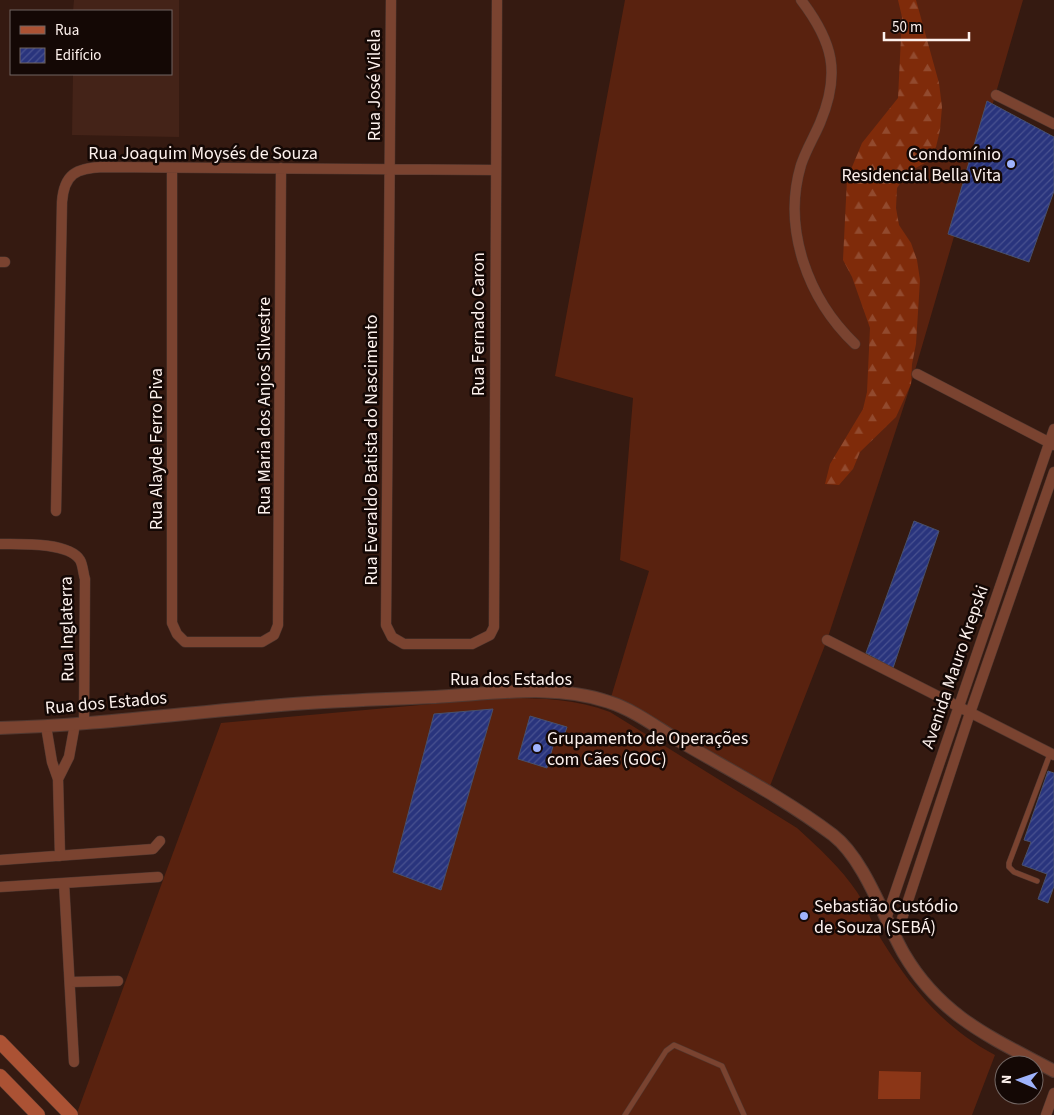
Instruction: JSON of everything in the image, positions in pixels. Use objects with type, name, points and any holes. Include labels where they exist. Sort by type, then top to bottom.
[{"type":"main road","points":[[0,1042],[71,1115]]},
{"type":"main road","points":[[2,1081],[38,1115]]},
{"type":"street","name":"Rua José Vilela","points":[[390,170],[391,0]]},
{"type":"street","name":"Rua Fernado Caron","points":[[481,641],[490,635],[494,627],[497,0]]},
{"type":"street","points":[[801,0],[821,28],[827,40],[832,68],[825,109],[806,150],[799,174],[794,214],[797,239],[807,274],[826,312],[855,344]]},
{"type":"street","points":[[996,95],[1054,124]]},
{"type":"street","name":"Rua Joaquim Moysés de Souza","points":[[56,511],[63,190],[69,178],[78,170],[103,167],[495,170]]},
{"type":"street","name":"Rua Alayde Ferro Piva","points":[[172,168],[172,623],[177,634],[185,642],[262,642],[268,640]]},
{"type":"street","name":"Rua Maria dos Anjos Silvestre","points":[[268,640],[274,635],[278,626],[282,168]]},
{"type":"street","name":"Rua Everaldo Batista do Nascimento","points":[[390,170],[386,625],[392,637],[404,644],[472,644],[481,641]]},
{"type":"street","points":[[917,374],[1052,444]]},
{"type":"street","name":"Avenida Mauro Krepski","points":[[887,916],[958,707],[1052,444],[1054,429]]},
{"type":"street","name":"Avenida Mauro Krepski","points":[[896,937],[970,713],[1054,472]]},
{"type":"street","name":"Rua Inglaterra","points":[[0,544],[60,547],[74,552],[81,561],[84,579],[79,724]]},
{"type":"street","points":[[827,640],[1052,754]]},
{"type":"street","name":"Rua dos Estados","points":[[0,728],[79,724],[306,703],[507,693],[573,694],[609,702],[646,720],[753,782],[797,809],[837,838],[860,868],[887,916],[909,962],[937,998],[962,1020],[1054,1071]]},
{"type":"street","points":[[58,779],[70,757],[79,724]]},
{"type":"street","points":[[46,726],[52,762],[58,779],[60,856]]},
{"type":"street","points":[[0,860],[153,849],[160,841]]},
{"type":"street","points":[[0,887],[158,877]]},
{"type":"street","points":[[64,883],[74,1062]]},
{"type":"street","points":[[70,982],[118,981]]},
{"type":"street","points":[[1046,1115],[1054,1093]]},
{"type":"lane","points":[[1036,882],[1014,872],[1009,868],[1009,863],[1052,754]]},
{"type":"lane","points":[[625,1115],[666,1051],[674,1045],[722,1066],[744,1115]]},
{"type":"shaded area","points":[[74,0],[179,0],[179,137],[72,135],[73,75],[172,75],[172,10],[73,10]]},
{"type":"shaded area","points":[[625,0],[1023,0],[911,384],[827,640],[768,791],[609,704],[649,571],[620,560],[633,398],[555,376]]},
{"type":"shaded area","points":[[498,698],[569,701],[610,712],[797,828],[829,858],[851,883],[861,898],[881,939],[917,990],[944,1019],[995,1055],[972,1115],[79,1115],[77,1113],[221,723]]},
{"type":"shaded area","points":[[879,1071],[921,1072],[920,1099],[878,1099]]},
{"type":"green space","points":[[898,0],[916,0],[939,83],[942,107],[936,147],[925,163],[908,172],[897,188],[896,208],[899,225],[911,243],[917,260],[920,280],[916,344],[911,384],[896,417],[860,452],[853,469],[839,485],[825,484],[830,464],[863,409],[867,392],[870,328],[852,277],[843,260],[847,179],[862,143],[898,98],[902,17]]},
{"type":"building","name":"Condomínio Residencial Bella Vita","points":[[987,101],[1054,137],[1054,191],[1029,262],[948,234]]},
{"type":"building","points":[[914,521],[939,531],[893,668],[866,653]]},
{"type":"building","points":[[493,709],[441,890],[393,872],[434,714]]},
{"type":"building","name":"Grupamento de Operações com Cães (GOC)","points":[[530,716],[567,727],[564,736],[556,735],[547,768],[518,759]]},
{"type":"building","points":[[1048,771],[1054,773],[1054,886],[1048,903],[1038,899],[1047,874],[1022,865],[1031,842],[1024,840]]},
{"type":"place","name":"Condomínio Residencial Bella Vita","points":[[1011,164]]},
{"type":"place","name":"Grupamento de Operações com Cães (GOC)","points":[[537,748]]},
{"type":"place","name":"Sebastião Custódio de Souza (SEBÁ)","points":[[804,916]]}]
